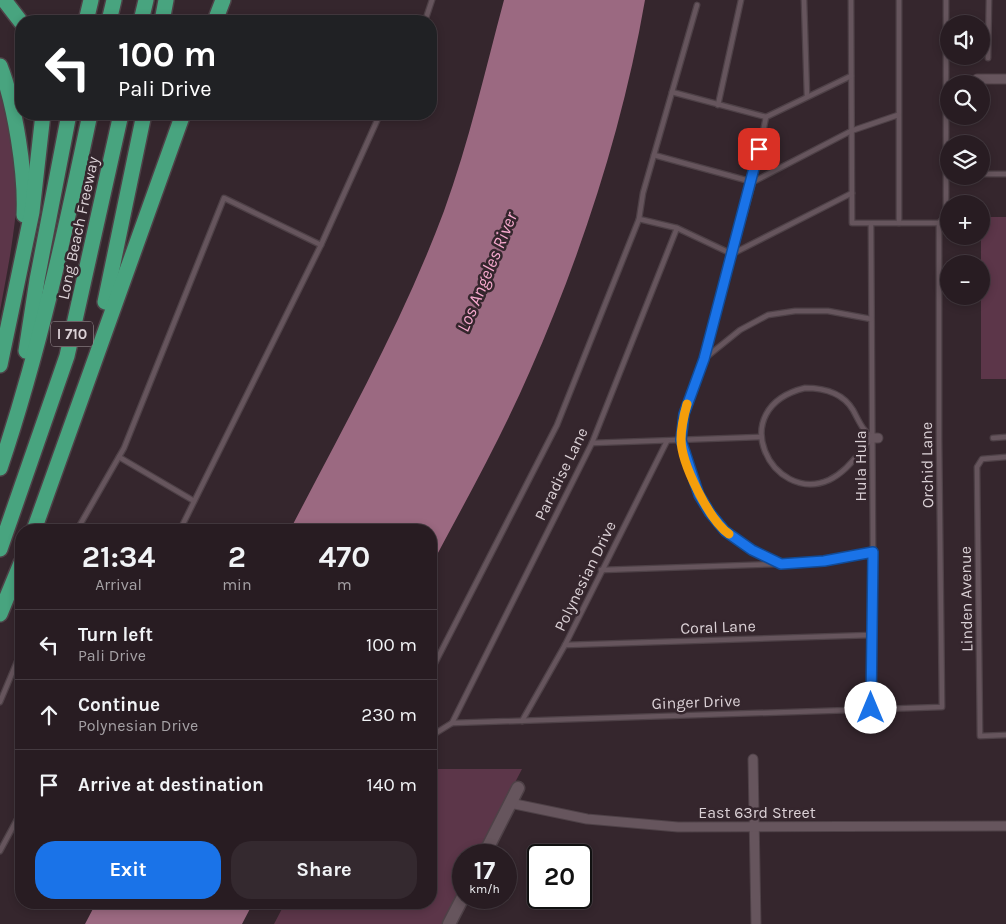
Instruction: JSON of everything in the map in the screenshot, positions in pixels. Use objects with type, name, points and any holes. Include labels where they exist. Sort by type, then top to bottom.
[{"type":"highway","points":[[4,0],[16,15]]},
{"type":"highway","points":[[87,15],[90,0]]},
{"type":"highway","points":[[110,15],[114,0]]},
{"type":"highway","points":[[142,15],[146,0]]},
{"type":"highway","points":[[163,15],[166,0]]},
{"type":"highway","points":[[217,15],[223,0]]},
{"type":"highway","points":[[0,66],[7,84],[20,158],[25,212],[20,266]]},
{"type":"highway","points":[[0,365],[32,212],[42,120]]},
{"type":"highway","points":[[16,420],[37,280],[68,120]]},
{"type":"highway","name":"Long Beach Freeway","points":[[0,468],[16,420],[56,275],[89,120]]},
{"type":"highway","name":"Long Beach Freeway","points":[[0,548],[67,356],[119,120]]},
{"type":"highway","points":[[85,381],[107,298],[143,120]]},
{"type":"highway","points":[[36,524],[85,381],[181,120]]},
{"type":"highway","points":[[0,614],[15,578]]},
{"type":"street","points":[[990,79],[1006,79]]},
{"type":"street","points":[[753,759],[756,924]]},
{"type":"street","points":[[490,844],[518,788]]},
{"type":"street","name":"East 63rd Street","points":[[510,803],[578,817],[633,824],[753,827],[1006,826]]},
{"type":"street","points":[[449,924],[457,909]]},
{"type":"lane","points":[[427,15],[432,0]]},
{"type":"lane","points":[[718,105],[741,0]]},
{"type":"lane","points":[[804,0],[807,96]]},
{"type":"lane","points":[[851,0],[852,223],[871,224],[939,223],[946,215],[946,0]]},
{"type":"lane","points":[[899,0],[899,223]]},
{"type":"lane","points":[[989,0],[989,15]]},
{"type":"lane","points":[[437,659],[557,425],[639,219],[643,193],[696,6]]},
{"type":"lane","points":[[672,92],[766,116],[851,76]]},
{"type":"lane","points":[[654,155],[753,182],[851,131],[898,115]]},
{"type":"lane","points":[[766,116],[753,182],[704,359],[684,414],[681,440],[699,495],[715,519],[725,531],[752,550],[781,564]]},
{"type":"lane","points":[[183,524],[321,245],[377,120]]},
{"type":"lane","points":[[990,174],[1006,174]]},
{"type":"lane","points":[[732,254],[852,193]]},
{"type":"lane","points":[[80,524],[119,457],[224,198],[321,245]]},
{"type":"lane","points":[[639,219],[677,228],[732,254]]},
{"type":"lane","name":"Orchid Lane","points":[[939,223],[942,707]]},
{"type":"lane","name":"Hula Hula","points":[[871,224],[871,319],[876,438],[871,708]]},
{"type":"lane","name":"Paradise Lane","points":[[452,723],[592,443],[677,228]]},
{"type":"lane","points":[[704,359],[740,330],[768,315],[795,311],[828,311],[871,319]]},
{"type":"lane","points":[[818,388],[843,399],[851,407],[863,431],[876,438],[850,465],[828,480],[819,483],[801,483],[786,477],[773,466],[762,447],[760,437],[762,422],[770,408],[791,391],[818,388]]},
{"type":"lane","points":[[592,443],[760,437]]},
{"type":"lane","points":[[993,438],[1006,438]]},
{"type":"lane","name":"Polynesian Drive","points":[[522,721],[565,645],[667,441]]},
{"type":"lane","points":[[119,457],[194,501]]},
{"type":"lane","name":"Linden Avenue","points":[[1006,458],[987,458],[978,462],[980,736],[1006,735]]},
{"type":"lane","points":[[601,570],[781,564],[824,561],[873,552]]},
{"type":"lane","name":"Coral Lane","points":[[565,645],[872,635]]},
{"type":"lane","points":[[0,702],[15,666]]},
{"type":"lane","name":"Ginger Drive","points":[[452,723],[942,707]]},
{"type":"lane","points":[[437,732],[452,723]]},
{"type":"lane","points":[[0,851],[15,823]]},
{"type":"shaded area","points":[[0,93],[10,116],[16,142],[18,171],[14,230],[0,311]]},
{"type":"shaded area","points":[[990,217],[1006,217],[1006,379],[981,379],[981,305],[990,305],[990,255],[981,255],[981,245],[990,245]]},
{"type":"shaded area","points":[[437,769],[522,769],[484,844],[452,844],[452,906],[443,924],[274,924],[282,909],[437,909]]},
{"type":"water","name":"Los Angeles River","points":[[504,0],[645,0],[636,48],[613,142],[567,281],[507,421],[437,555],[437,524],[293,524],[372,373],[428,252],[444,211],[476,106]]},
{"type":"water","points":[[93,909],[250,909],[242,924],[85,924]]},
{"type":"slow traffic","points":[[687,404],[681,440],[689,469],[699,495],[710,513],[729,534]]},
{"type":"route","points":[[759,149],[753,182],[704,359],[694,382],[684,414],[681,440],[699,495],[710,513],[725,531],[752,550],[781,564],[824,561],[873,552],[871,708]]}]
